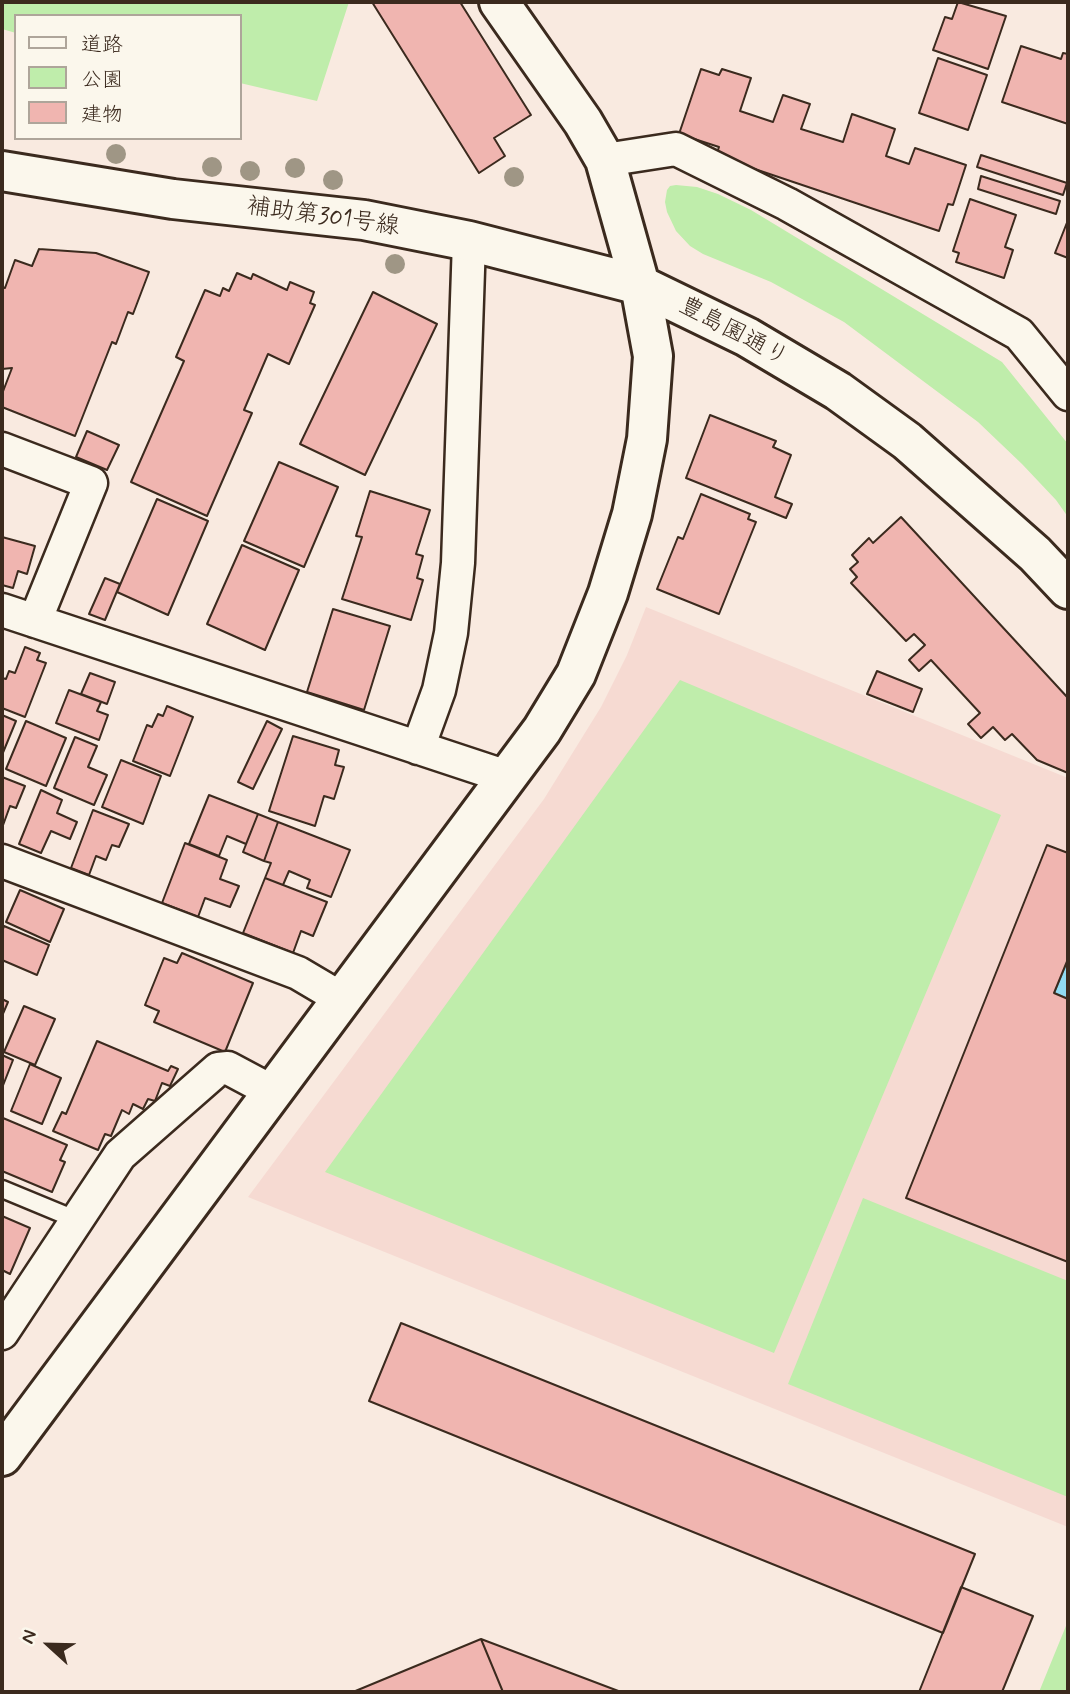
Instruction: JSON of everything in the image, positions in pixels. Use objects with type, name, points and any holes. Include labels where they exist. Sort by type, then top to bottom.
[{"type":"street","points":[[5,1445],[273,1092],[542,730],[576,674],[608,593],[632,513],[647,439],[653,356],[640,285],[605,160],[583,122],[499,2]]},
{"type":"street","points":[[605,160],[676,149],[787,204],[1018,334],[1068,394]]},
{"type":"street","name":"補助第301号線","points":[[2,171],[173,200],[364,220],[468,241],[640,285]]},
{"type":"street","points":[[418,748],[439,690],[451,633],[458,563],[468,241]]},
{"type":"street","name":"豊島園通り","points":[[640,285],[747,337],[838,391],[907,442],[1035,554],[1068,589]]},
{"type":"street","points":[[2,449],[91,483],[35,621]]},
{"type":"street","points":[[2,610],[507,777]]},
{"type":"street","points":[[2,861],[298,973],[342,999]]},
{"type":"street","points":[[2,1333],[120,1155],[218,1069],[228,1068],[273,1092]]},
{"type":"lane","points":[[2,1189],[76,1220]]},
{"type":"shaded area","points":[[646,607],[1068,778],[1068,1527],[248,1197],[544,799],[601,707],[627,655]]},
{"type":"green space","points":[[2,2],[349,2],[317,101],[242,83],[242,14],[14,14],[14,32],[2,29]]},
{"type":"green space","points":[[676,185],[697,187],[718,194],[751,210],[1002,362],[1068,444],[1068,517],[1022,464],[978,422],[844,322],[771,282],[690,246],[676,231],[667,212],[667,190]]},
{"type":"green space","points":[[680,680],[1001,815],[774,1353],[325,1172]]},
{"type":"green space","points":[[863,1198],[1068,1281],[1068,1497],[788,1384]]},
{"type":"green space","points":[[1068,1621],[1068,1692],[1039,1692]]},
{"type":"water","points":[[1068,959],[1068,999],[1054,993]]},
{"type":"building","points":[[372,2],[460,2],[531,115],[494,138],[505,156],[479,173]]},
{"type":"building","points":[[958,2],[1006,16],[988,69],[933,50],[945,17],[952,19]]},
{"type":"building","points":[[1021,46],[1061,59],[1063,53],[1068,54],[1068,124],[1002,102]]},
{"type":"building","points":[[938,58],[987,75],[968,130],[919,113]]},
{"type":"building","points":[[701,69],[719,75],[722,69],[751,78],[740,111],[773,122],[783,95],[810,104],[801,129],[843,142],[852,114],[895,129],[886,156],[909,164],[915,148],[966,165],[953,205],[948,204],[939,231],[716,156],[719,147],[679,134]]},
{"type":"building","points":[[981,155],[1067,183],[1063,195],[977,167]]},
{"type":"building","points":[[981,176],[1060,201],[1056,214],[978,189]]},
{"type":"building","points":[[970,199],[1016,215],[1005,247],[1013,250],[1004,278],[956,262],[959,253],[953,251]]},
{"type":"building","points":[[1068,220],[1068,258],[1055,253]]},
{"type":"building","points":[[39,249],[96,253],[149,272],[133,314],[128,312],[116,344],[112,342],[75,436],[2,407],[2,394],[12,368],[2,369],[2,287],[5,288],[15,260],[32,266]]},
{"type":"building","points":[[237,273],[251,279],[253,274],[287,290],[290,282],[314,292],[310,303],[315,305],[289,364],[268,354],[244,410],[252,413],[207,516],[131,482],[184,361],[176,357],[205,290],[220,296],[223,288],[229,291]]},
{"type":"building","points":[[373,292],[437,324],[365,475],[300,444]]},
{"type":"building","points":[[710,415],[776,441],[773,447],[791,455],[775,497],[792,504],[786,518],[686,478]]},
{"type":"building","points":[[87,431],[119,445],[107,470],[76,457]]},
{"type":"building","points":[[279,462],[338,487],[304,567],[244,541]]},
{"type":"building","points":[[370,491],[430,510],[416,554],[423,556],[417,578],[423,580],[411,620],[342,599],[362,537],[356,536]]},
{"type":"building","points":[[701,494],[750,514],[748,519],[756,522],[719,614],[657,589],[678,537],[683,539]]},
{"type":"building","points":[[157,499],[208,521],[168,615],[117,592]]},
{"type":"building","points":[[901,517],[1068,698],[1068,773],[1037,760],[1012,734],[1005,740],[993,727],[981,738],[968,724],[980,713],[931,660],[919,671],[909,660],[925,645],[914,634],[906,641],[851,583],[857,577],[850,569],[858,562],[852,555],[869,538],[873,543]]},
{"type":"building","points":[[2,537],[35,546],[27,574],[18,571],[13,588],[2,585]]},
{"type":"building","points":[[242,545],[299,570],[265,650],[207,624]]},
{"type":"building","points":[[105,578],[120,584],[105,620],[89,614]]},
{"type":"building","points":[[333,609],[390,626],[364,710],[307,692]]},
{"type":"building","points":[[25,647],[40,653],[37,660],[46,663],[25,717],[2,708],[2,678],[6,679],[9,671],[15,673]]},
{"type":"building","points":[[877,671],[922,689],[913,712],[867,694]]},
{"type":"building","points":[[90,673],[115,682],[107,704],[81,694]]},
{"type":"building","points":[[69,690],[101,702],[97,711],[108,715],[99,740],[56,723]]},
{"type":"building","points":[[167,706],[193,717],[170,776],[133,761],[147,725],[152,727],[158,714],[163,716]]},
{"type":"building","points":[[2,715],[16,721],[2,755]]},
{"type":"building","points":[[26,721],[66,738],[46,786],[6,769]]},
{"type":"building","points":[[267,721],[282,729],[253,789],[238,782]]},
{"type":"building","points":[[293,736],[339,750],[335,765],[344,767],[334,799],[324,796],[315,826],[269,811]]},
{"type":"building","points":[[75,737],[97,746],[88,767],[107,775],[94,805],[54,788]]},
{"type":"building","points":[[121,760],[161,776],[143,824],[102,807]]},
{"type":"building","points":[[2,777],[25,786],[16,808],[10,806],[2,828]]},
{"type":"building","points":[[41,790],[62,800],[57,813],[77,822],[70,839],[51,831],[41,853],[19,844]]},
{"type":"building","points":[[209,795],[258,814],[246,844],[227,836],[219,856],[189,844]]},
{"type":"building","points":[[93,810],[129,824],[119,847],[112,845],[106,860],[96,856],[89,875],[71,868]]},
{"type":"building","points":[[258,814],[278,822],[264,861],[243,852]]},
{"type":"building","points":[[278,822],[350,850],[331,897],[307,888],[310,880],[289,871],[283,885],[265,878],[271,863],[264,861]]},
{"type":"building","points":[[185,843],[227,860],[220,879],[239,886],[230,907],[205,898],[198,917],[162,903]]},
{"type":"building","points":[[1047,845],[1068,853],[1068,959],[1054,993],[1068,999],[1068,1262],[906,1198]]},
{"type":"building","points":[[265,878],[327,902],[313,936],[301,931],[293,953],[243,933]]},
{"type":"building","points":[[20,890],[64,909],[50,942],[6,922]]},
{"type":"building","points":[[4,926],[49,945],[37,975],[2,960]]},
{"type":"building","points":[[182,953],[253,983],[225,1052],[154,1022],[159,1011],[145,1005],[164,958],[177,963]]},
{"type":"building","points":[[2,999],[8,1002],[2,1016]]},
{"type":"building","points":[[24,1006],[55,1019],[35,1065],[4,1052]]},
{"type":"building","points":[[97,1041],[168,1071],[171,1066],[178,1069],[170,1086],[162,1083],[155,1101],[148,1099],[143,1109],[133,1104],[129,1114],[122,1110],[111,1136],[105,1134],[98,1150],[53,1131],[62,1112],[66,1114]]},
{"type":"building","points":[[2,1055],[13,1060],[2,1088]]},
{"type":"building","points":[[30,1064],[61,1078],[42,1124],[11,1111]]},
{"type":"building","points":[[3,1118],[67,1145],[60,1160],[65,1162],[52,1192],[2,1171]]},
{"type":"building","points":[[2,1216],[30,1228],[10,1274],[2,1270]]},
{"type":"building","points":[[401,1323],[975,1554],[943,1633],[369,1401]]},
{"type":"building","points":[[961,1587],[1033,1616],[1002,1692],[919,1692]]},
{"type":"building","points":[[481,1639],[503,1692],[353,1692]]},
{"type":"building","points":[[481,1639],[621,1692],[503,1692]]}]
